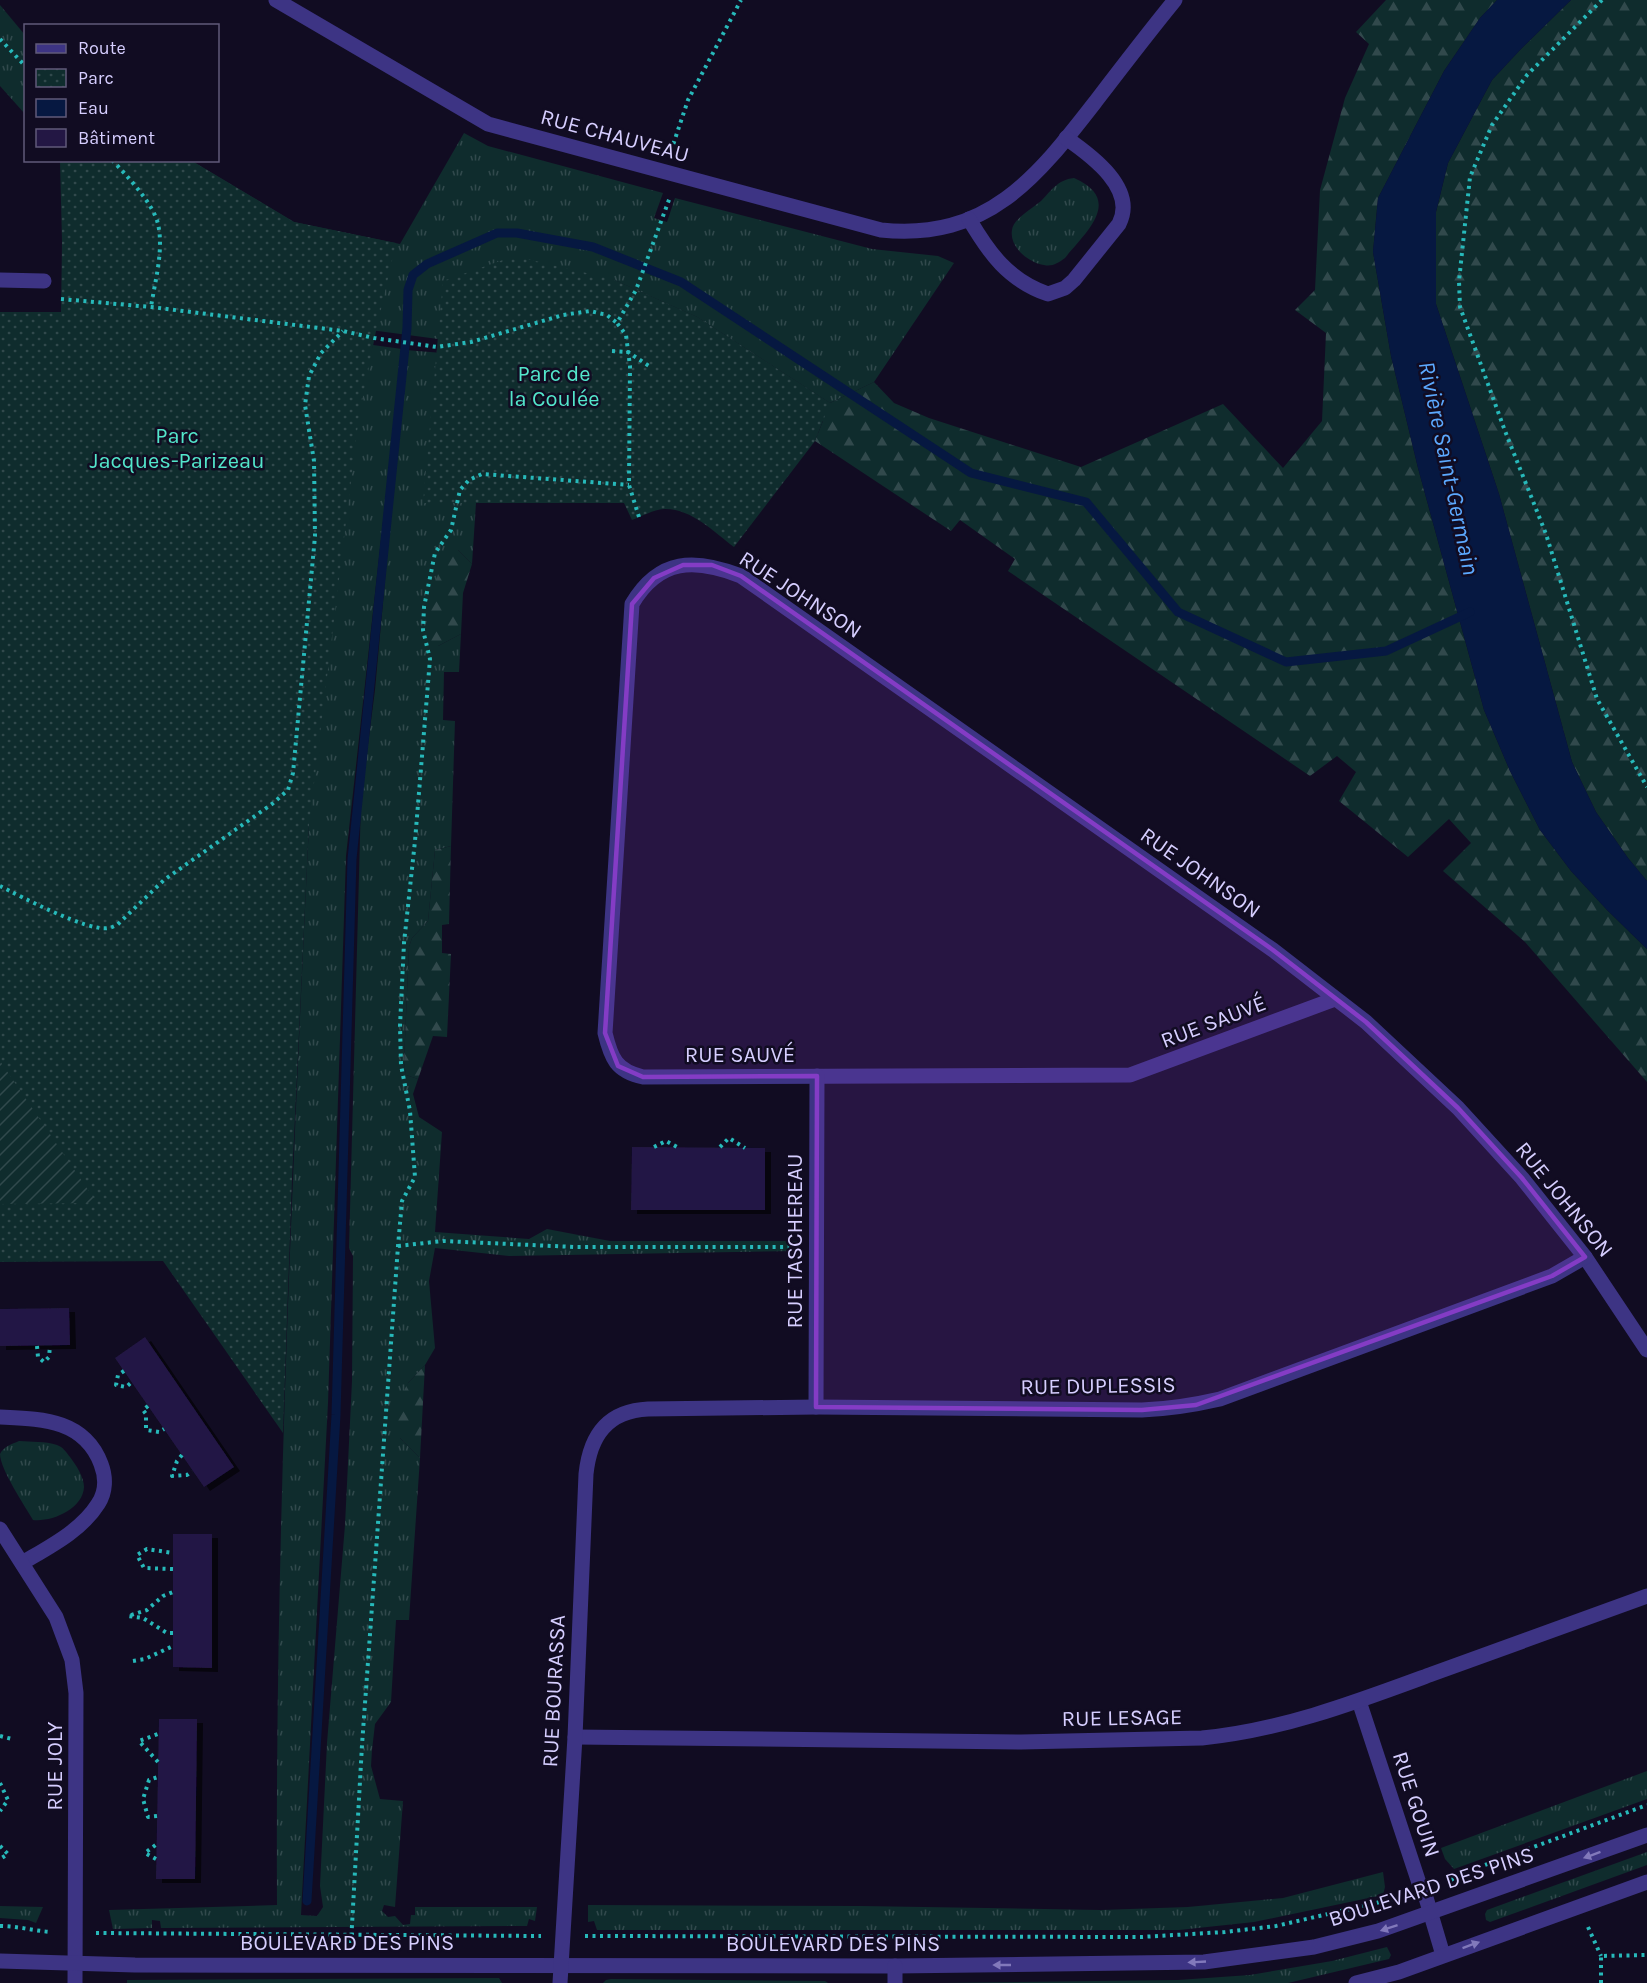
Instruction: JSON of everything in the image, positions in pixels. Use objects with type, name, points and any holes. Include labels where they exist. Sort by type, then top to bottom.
[{"type":"street","name":"RUE CHAUVEAU","points":[[276,0],[488,124],[881,230],[898,231],[926,230],[969,219],[1007,199],[1022,188],[1037,174],[1175,0]]},
{"type":"street","points":[[969,219],[989,252],[1004,268],[1032,287],[1048,294],[1065,288],[1119,224],[1124,213],[1120,194],[1113,182],[1100,166],[1066,138]]},
{"type":"street","points":[[0,280],[44,281]]},
{"type":"street","name":"RUE JOHNSON","points":[[641,588],[670,569],[683,565],[712,565],[741,576],[1264,944],[1396,1049],[1458,1108],[1522,1178],[1585,1257],[1647,1350]]},
{"type":"street","name":"RUE SAUVÉ","points":[[641,588],[632,604],[629,624],[604,1032],[618,1066],[629,1074],[643,1077],[1130,1075],[1335,999]]},
{"type":"street","name":"RUE TASCHEREAU","points":[[816,1407],[818,1076]]},
{"type":"street","name":"RUE DUPLESSIS","points":[[621,1414],[648,1409],[816,1407],[1142,1410],[1196,1405],[1220,1399],[1552,1276],[1585,1257]]},
{"type":"street","name":"RUE BOURASSA","points":[[560,1983],[575,1737],[587,1462],[590,1448],[597,1434],[621,1414]]},
{"type":"street","points":[[0,1418],[26,1418],[70,1427],[92,1446],[100,1460],[104,1478],[102,1497],[88,1516],[67,1536],[22,1563]]},
{"type":"street","name":"RUE JOLY","points":[[0,1529],[56,1617],[67,1645],[74,1676],[77,1766],[75,1983]]},
{"type":"street","name":"RUE LESAGE","points":[[575,1737],[1020,1742],[1203,1738],[1259,1730],[1328,1712],[1647,1596]]},
{"type":"street","name":"RUE GOUIN","points":[[1359,1701],[1419,1883],[1424,1891],[1443,1955]]},
{"type":"street","name":"BOULEVARD DES PINS","points":[[0,1961],[135,1965],[895,1966],[1204,1962],[1314,1947],[1378,1931],[1647,1835]]},
{"type":"street","points":[[1356,1983],[1399,1972],[1647,1882]]},
{"type":"street","points":[[895,1966],[895,1983]]},
{"type":"path","points":[[671,152],[688,100],[741,0]]},
{"type":"path","points":[[1602,0],[1527,75],[1492,125],[1470,177],[1459,281],[1460,307],[1505,431],[1546,534],[1597,699],[1647,787]]},
{"type":"path","points":[[0,39],[24,65]]},
{"type":"path","points":[[114,162],[146,200],[158,222],[160,242],[151,307]]},
{"type":"path","points":[[617,323],[636,290],[670,197]]},
{"type":"path","points":[[61,299],[151,307],[343,331],[437,347],[471,342],[563,315],[590,311],[607,315],[626,335],[630,366],[629,485],[639,518]]},
{"type":"path","points":[[0,886],[92,927],[107,929],[117,925],[164,880],[272,804],[288,790],[293,774],[315,536],[314,461],[305,405],[309,376],[321,353],[343,331]]},
{"type":"path","points":[[612,351],[628,352],[652,368]]},
{"type":"path","points":[[351,1944],[363,1722],[398,1246],[402,1201],[415,1177],[410,1111],[401,1065],[400,1026],[404,943],[430,659],[423,630],[424,607],[435,553],[451,530],[460,490],[469,480],[482,474],[629,485]]},
{"type":"path","points":[[1640,772],[1647,771]]},
{"type":"path","points":[[720,1147],[729,1138],[745,1148]]},
{"type":"path","points":[[654,1147],[666,1141],[677,1148]]},
{"type":"path","points":[[398,1246],[444,1241],[576,1247],[817,1246]]},
{"type":"path","points":[[37,1346],[38,1357],[44,1362],[49,1357],[50,1346]]},
{"type":"path","points":[[124,1371],[118,1375],[116,1385],[126,1387],[132,1382]]},
{"type":"path","points":[[148,1406],[143,1410],[146,1414],[146,1430],[159,1432],[164,1429]]},
{"type":"path","points":[[182,1455],[177,1461],[172,1476],[187,1475],[192,1471]]},
{"type":"path","points":[[173,1553],[147,1550],[137,1556],[144,1568],[173,1569]]},
{"type":"path","points":[[173,1592],[163,1596],[147,1610],[128,1616],[143,1618],[167,1633],[173,1633]]},
{"type":"path","points":[[133,1661],[145,1659],[173,1646]]},
{"type":"path","points":[[158,1734],[138,1741],[158,1762]]},
{"type":"path","points":[[0,1736],[12,1739]]},
{"type":"path","points":[[157,1816],[148,1817],[144,1799],[149,1780],[158,1777]]},
{"type":"path","points":[[0,1784],[8,1800],[0,1811]]},
{"type":"path","name":"BOULEVARD DES PINS","points":[[1458,1875],[1647,1805]]},
{"type":"path","points":[[156,1859],[145,1853],[157,1844]]},
{"type":"path","points":[[0,1846],[8,1854],[0,1859]]},
{"type":"path","name":"BOULEVARD DES PINS","points":[[600,1936],[1187,1935],[1276,1926],[1384,1902]]},
{"type":"path","points":[[1587,1925],[1601,1956],[1601,1983]]},
{"type":"path","points":[[0,1926],[24,1927],[34,1931]]},
{"type":"path","name":"BOULEVARD DES PINS","points":[[111,1934],[524,1935]]},
{"type":"path","points":[[1601,1956],[1647,1955]]},
{"type":"highlighted area","points":[[683,565],[712,565],[741,576],[1273,950],[1366,1022],[1458,1108],[1522,1178],[1585,1257],[1552,1276],[1196,1405],[1142,1410],[816,1407],[817,1076],[643,1077],[618,1066],[605,1033],[632,604],[654,578]]},
{"type":"green space","points":[[1386,0],[1497,0],[1480,18],[1444,71],[1378,198],[1373,252],[1391,356],[1418,468],[1484,710],[1510,771],[1540,830],[1571,871],[1647,949],[1647,1082],[1525,942],[1443,871],[1471,843],[1449,819],[1408,857],[1339,801],[1356,772],[1337,756],[1310,776],[1008,571],[1015,559],[960,520],[951,531],[815,441],[823,421],[609,295],[612,279],[697,317],[830,403],[874,382],[894,403],[929,418],[1081,467],[1223,404],[1283,468],[1322,421],[1326,333],[1295,310],[1315,290],[1320,190],[1345,98],[1369,44],[1356,32]]},
{"type":"green space","points":[[1571,0],[1647,0],[1647,881],[1596,812],[1572,762],[1499,494],[1436,304],[1436,212],[1448,163],[1492,80]]},
{"type":"green space","points":[[0,5],[24,34],[24,113],[0,86]]},
{"type":"green space","points":[[464,133],[488,146],[663,193],[654,218],[667,222],[675,198],[872,249],[938,256],[954,263],[874,382],[830,403],[697,317],[612,279],[438,339],[363,329],[193,162],[294,222],[400,244]]},
{"type":"green space","name":"Parc Jacques-Parizeau","points":[[60,162],[194,162],[294,222],[396,243],[359,416],[309,824],[283,1433],[163,1261],[0,1262],[0,312],[61,312]]},
{"type":"green space","points":[[1074,178],[1089,187],[1097,196],[1099,206],[1090,227],[1065,258],[1055,264],[1038,264],[1026,258],[1014,242],[1013,226],[1055,186]]},
{"type":"green space","name":"Parc de la Coulée","points":[[514,256],[612,279],[697,317],[830,403],[815,441],[734,547],[702,522],[684,512],[674,510],[664,509],[632,520],[624,503],[423,503],[443,281]]},
{"type":"green space","points":[[373,345],[402,349],[346,856],[328,1403],[301,1915],[317,1916],[323,1907],[320,1886],[327,1743],[345,1525],[352,1381],[353,1256],[349,1248],[361,800],[375,690],[406,350],[454,354],[624,503],[476,503],[472,564],[458,550],[438,646],[461,634],[459,672],[444,672],[443,720],[455,721],[451,846],[435,850],[428,921],[412,938],[409,947],[404,1062],[406,1075],[418,1079],[413,1094],[419,1117],[442,1132],[435,1232],[529,1239],[547,1229],[610,1241],[797,1241],[797,1251],[509,1256],[435,1248],[429,1281],[435,1348],[425,1365],[408,1383],[400,1438],[420,1458],[409,1620],[396,1620],[391,1702],[375,1724],[372,1750],[371,1766],[380,1799],[403,1801],[395,1907],[384,1905],[382,1911],[388,1917],[395,1916],[403,1925],[410,1924],[411,1915],[415,1915],[415,1907],[537,1907],[535,1921],[529,1919],[527,1926],[161,1928],[160,1921],[152,1920],[152,1928],[113,1929],[109,1910],[277,1905],[282,1499],[309,824],[303,803],[333,499]]},
{"type":"green space","points":[[458,550],[472,564],[463,593],[461,634],[438,646],[431,642],[432,596],[438,573],[447,553]]},
{"type":"green space","points":[[451,846],[449,924],[442,925],[442,953],[451,954],[447,1037],[433,1036],[418,1079],[406,1075],[404,1062],[409,947],[412,938],[428,921],[435,850]]},
{"type":"green space","points":[[0,1061],[97,1203],[0,1204]]},
{"type":"green space","points":[[425,1365],[420,1458],[400,1438],[390,1417],[408,1383]]},
{"type":"green space","points":[[19,1441],[52,1444],[66,1452],[77,1467],[84,1483],[82,1495],[72,1508],[49,1519],[33,1520],[8,1478],[1,1461],[0,1454],[3,1449]]},
{"type":"green space","points":[[1647,1771],[1647,1799],[1454,1869],[1445,1859],[1441,1848]]},
{"type":"green space","points":[[1647,1852],[1647,1865],[1490,1922],[1486,1920],[1487,1910]]},
{"type":"green space","points":[[1383,1872],[1385,1887],[1383,1895],[1254,1922],[1179,1930],[597,1930],[594,1921],[588,1922],[588,1905],[1101,1910],[1188,1907],[1283,1898]]},
{"type":"green space","points":[[0,1906],[43,1907],[36,1923],[28,1920],[0,1918]]},
{"type":"green space","points":[[1387,1947],[1391,1955],[1389,1959],[1288,1983],[939,1983],[1178,1980],[1250,1975],[1332,1961]]},
{"type":"green space","points":[[499,1978],[502,1983],[127,1983],[127,1980]]},
{"type":"green space","points":[[611,1979],[825,1981],[828,1983],[603,1983]]},
{"type":"water","name":"Rivière Saint-Germain","points":[[1497,0],[1571,0],[1492,80],[1448,163],[1436,212],[1436,304],[1499,494],[1572,762],[1596,812],[1647,881],[1647,949],[1571,871],[1540,830],[1510,771],[1484,710],[1418,468],[1391,356],[1373,252],[1378,198],[1444,71],[1480,18]]},
{"type":"building","points":[[632,1147],[765,1148],[765,1210],[631,1210]]},
{"type":"building","points":[[69,1308],[70,1345],[0,1346],[0,1309]]},
{"type":"building","points":[[145,1337],[234,1467],[204,1487],[115,1358]]},
{"type":"building","points":[[173,1534],[212,1534],[212,1668],[173,1667]]},
{"type":"building","points":[[159,1719],[197,1719],[195,1879],[156,1879]]},
{"type":"waterway","points":[[307,1901],[336,1415],[352,859],[407,328],[408,290],[413,275],[427,264],[497,233],[517,233],[593,247],[681,282],[971,473],[1086,502],[1178,612],[1286,662],[1386,651],[1470,612]]}]
